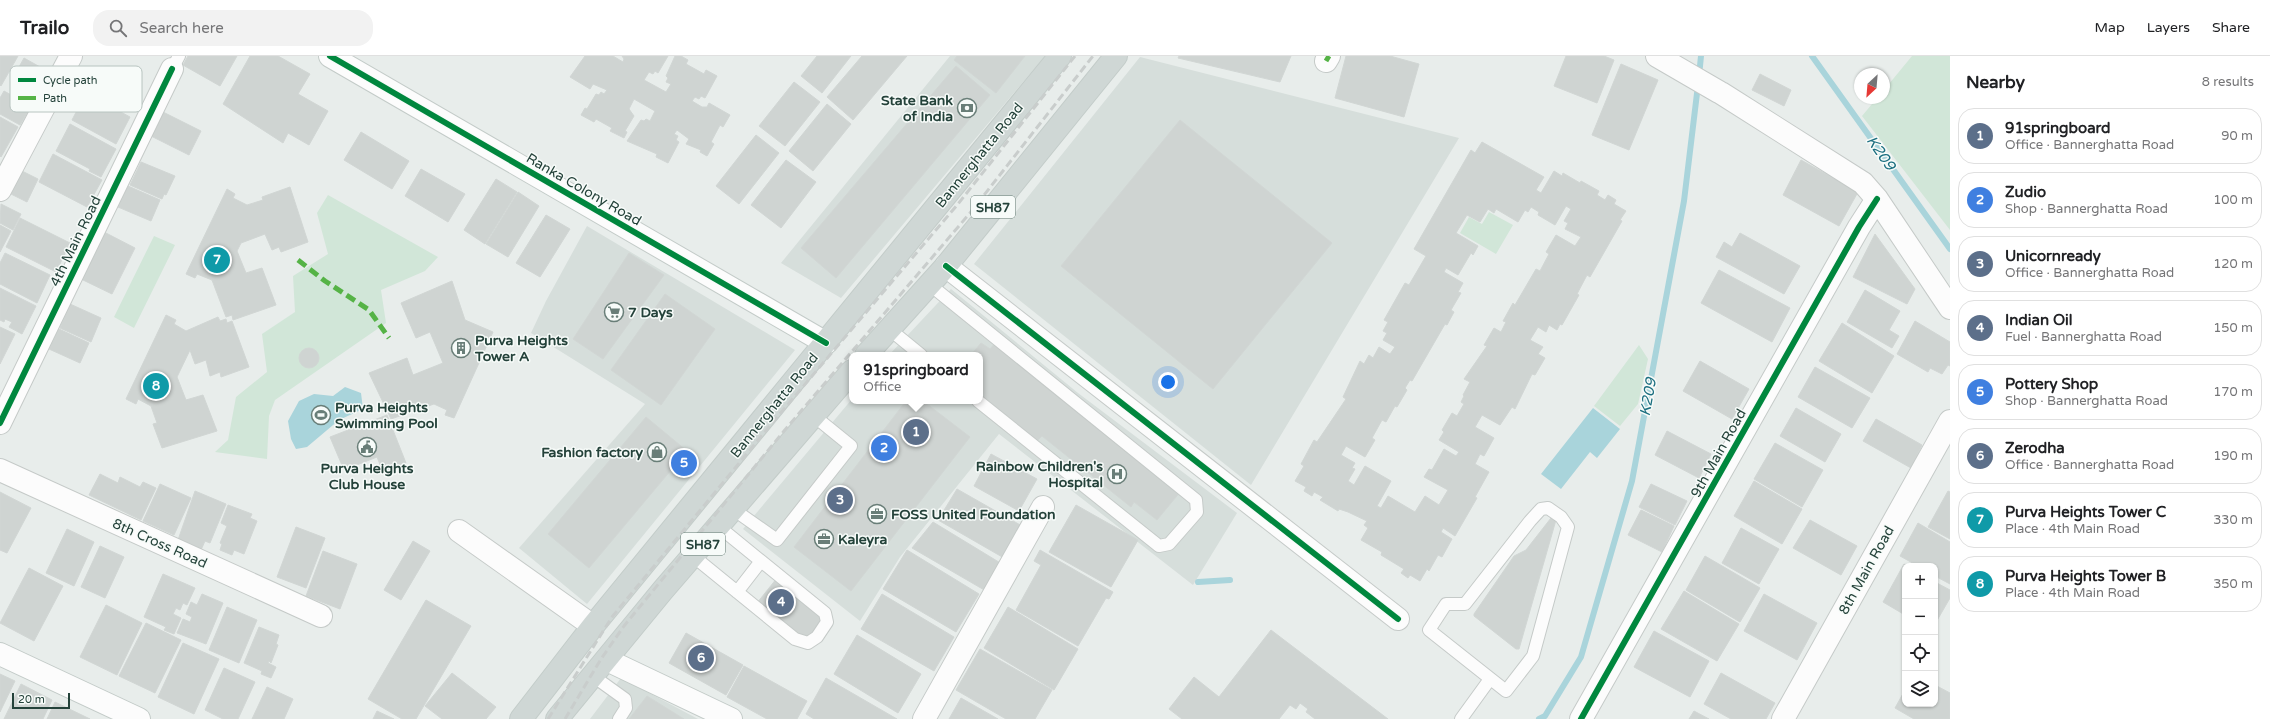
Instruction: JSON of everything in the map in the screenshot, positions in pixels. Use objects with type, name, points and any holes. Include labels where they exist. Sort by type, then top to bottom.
[{"type":"main road","name":"Bannerghatta Road","points":[[521,719],[593,626],[1060,56]]},
{"type":"main road","name":"SH87","points":[[868,352],[888,328],[946,266],[1116,56]]},
{"type":"main road","name":"SH87","points":[[557,719],[718,526],[849,375]]},
{"type":"street","points":[[65,66],[71,56]]},
{"type":"street","name":"Ranka Colony Road","points":[[330,56],[826,343]]},
{"type":"street","points":[[1665,61],[1720,92],[1863,183],[1877,199],[1950,308]]},
{"type":"street","name":"4th Main Road","points":[[0,423],[176,62]]},
{"type":"street","points":[[2,180],[40,112]]},
{"type":"street","name":"9th Main Road","points":[[1581,719],[1859,227],[1877,199]]},
{"type":"street","points":[[946,266],[1398,619]]},
{"type":"street","name":"8th Main Road","points":[[1783,719],[1950,421]]},
{"type":"street","name":"8th Cross Road","points":[[0,470],[321,616]]},
{"type":"street","points":[[924,719],[1042,507]]},
{"type":"street","points":[[459,531],[593,626]]},
{"type":"street","points":[[0,654],[139,719]]},
{"type":"street","points":[[600,668],[731,719]]},
{"type":"lane","points":[[929,284],[1196,500],[1196,512],[1170,544],[1159,546],[982,404]]},
{"type":"lane","points":[[888,328],[917,352]]},
{"type":"lane","points":[[733,509],[777,540],[851,446],[814,416]]},
{"type":"lane","points":[[1548,508],[1561,517],[1568,527],[1533,656],[1506,691],[1490,679],[1429,630],[1446,604],[1465,604],[1530,521],[1541,509],[1548,508]]},
{"type":"lane","points":[[693,556],[795,639],[808,643],[817,637],[827,622],[824,613],[718,526]]},
{"type":"lane","points":[[737,592],[761,561]]},
{"type":"lane","points":[[600,668],[625,699],[626,708],[619,719]]},
{"type":"lane","points":[[1461,719],[1490,679]]},
{"type":"shaded area","points":[[950,56],[1045,56],[841,298],[781,263]]},
{"type":"shaded area","points":[[1140,57],[1459,138],[1251,485],[974,264]]},
{"type":"shaded area","points":[[587,226],[795,350],[587,604],[519,548],[645,404],[531,333],[546,301]]},
{"type":"shaded area","points":[[951,289],[1078,393],[1237,513],[1193,585],[999,434],[900,557],[860,621],[743,529],[849,403],[849,404],[983,404],[983,352],[892,352]]},
{"type":"shaded area","points":[[621,678],[698,719],[590,719]]},
{"type":"green space","points":[[1912,56],[1950,56],[1950,230],[1862,116],[1872,104],[1890,104],[1890,83]]},
{"type":"green space","points":[[328,195],[438,257],[425,271],[381,290],[386,323],[275,400],[269,416],[267,459],[215,452],[228,440],[236,397],[267,372],[262,334],[295,312],[293,276],[328,254],[317,213]]},
{"type":"green space","points":[[1489,212],[1513,225],[1496,254],[1460,233],[1469,217],[1482,224]]},
{"type":"green space","points":[[154,236],[175,245],[134,328],[114,317]]},
{"type":"green space","points":[[1639,345],[1648,359],[1638,404],[1620,426],[1594,406]]},
{"type":"water","name":"Purva Heights Swimming Pool","points":[[345,387],[361,393],[363,409],[339,420],[307,447],[296,449],[291,439],[288,421],[299,401],[314,394],[333,396]]},
{"type":"water","points":[[1593,408],[1620,429],[1597,458],[1590,452],[1561,489],[1541,474]]},
{"type":"building","points":[[0,56],[18,56],[12,66],[10,66],[10,70],[1,86]]},
{"type":"building","points":[[188,56],[237,56],[220,86],[183,65]]},
{"type":"building","points":[[250,56],[278,56],[310,74],[298,94],[328,111],[309,145],[288,133],[283,143],[223,104]]},
{"type":"building","points":[[585,56],[613,56],[623,62],[624,59],[622,56],[668,56],[658,73],[655,71],[653,74],[649,72],[644,80],[666,92],[671,84],[666,82],[668,78],[666,76],[675,56],[681,56],[688,60],[686,64],[704,74],[706,70],[717,76],[705,98],[701,96],[699,99],[695,97],[692,101],[702,107],[707,107],[709,103],[730,115],[723,127],[720,125],[711,142],[714,144],[707,156],[700,152],[701,150],[686,144],[689,139],[677,130],[674,134],[678,136],[676,140],[679,142],[668,163],[656,157],[657,154],[627,141],[641,120],[644,121],[646,119],[650,121],[655,111],[634,99],[629,109],[634,116],[625,131],[627,132],[624,138],[610,131],[612,128],[596,119],[594,122],[581,115],[585,108],[587,109],[596,94],[599,95],[601,92],[604,94],[607,90],[593,84],[590,89],[570,77]]},
{"type":"building","points":[[817,56],[851,56],[822,93],[801,76]]},
{"type":"building","points":[[862,56],[907,56],[853,120],[827,97]]},
{"type":"building","points":[[957,56],[1025,56],[996,93],[954,60]]},
{"type":"building","points":[[1179,56],[1291,56],[1280,82],[1178,58]]},
{"type":"building","points":[[1346,56],[1390,56],[1419,64],[1404,117],[1335,98]]},
{"type":"building","points":[[1566,56],[1604,56],[1614,60],[1597,103],[1554,86]]},
{"type":"building","points":[[24,58],[38,66],[20,66]]},
{"type":"building","points":[[1621,64],[1658,80],[1629,150],[1592,135]]},
{"type":"building","points":[[956,66],[990,95],[836,278],[801,248]]},
{"type":"building","points":[[1760,74],[1791,90],[1784,106],[1752,90]]},
{"type":"building","points":[[794,82],[820,102],[785,146],[759,126]]},
{"type":"building","points":[[4,91],[10,94],[10,112],[28,112],[20,125],[0,114],[0,98]]},
{"type":"building","points":[[827,104],[851,124],[813,171],[789,151]]},
{"type":"building","points":[[161,111],[201,131],[189,155],[149,135]]},
{"type":"building","points":[[76,112],[121,112],[130,117],[116,144],[72,120]]},
{"type":"building","points":[[0,117],[18,127],[1,157],[0,156]]},
{"type":"building","points":[[1180,120],[1332,243],[1213,389],[1061,266]]},
{"type":"building","points":[[70,124],[116,149],[101,177],[89,171],[90,169],[56,151]]},
{"type":"building","points":[[361,132],[409,161],[392,189],[344,160]]},
{"type":"building","points":[[756,135],[779,153],[739,204],[716,186]]},
{"type":"building","points":[[1482,142],[1544,177],[1536,190],[1541,193],[1554,171],[1562,176],[1563,173],[1580,183],[1581,181],[1599,191],[1597,195],[1605,200],[1608,195],[1616,200],[1614,204],[1626,211],[1620,220],[1622,221],[1590,277],[1587,275],[1577,294],[1579,295],[1562,325],[1560,324],[1557,330],[1549,325],[1546,332],[1538,327],[1530,340],[1543,347],[1538,354],[1545,358],[1535,375],[1532,374],[1515,409],[1512,407],[1500,425],[1482,415],[1475,427],[1494,438],[1484,456],[1480,454],[1475,464],[1489,472],[1475,497],[1477,498],[1455,536],[1443,528],[1441,532],[1452,539],[1442,557],[1438,555],[1429,571],[1427,569],[1420,581],[1410,575],[1408,578],[1401,573],[1404,569],[1381,555],[1382,552],[1361,540],[1368,528],[1364,525],[1367,521],[1348,512],[1339,509],[1338,511],[1320,500],[1323,497],[1314,492],[1312,496],[1304,491],[1306,487],[1295,481],[1304,466],[1301,464],[1314,440],[1317,442],[1346,399],[1343,397],[1360,361],[1364,364],[1369,355],[1373,358],[1379,347],[1390,354],[1395,347],[1383,340],[1387,333],[1383,331],[1388,322],[1384,320],[1405,283],[1409,285],[1426,256],[1414,249],[1471,150],[1475,153]],"holes":[[[1566,206],[1571,209],[1564,221],[1568,223],[1565,229],[1581,237],[1575,246],[1556,235],[1546,252],[1549,254],[1540,271],[1536,269],[1515,305],[1513,303],[1503,321],[1506,322],[1501,332],[1494,328],[1484,345],[1487,346],[1464,379],[1470,382],[1461,402],[1464,404],[1457,416],[1452,413],[1442,430],[1444,432],[1439,440],[1459,452],[1456,456],[1444,449],[1432,470],[1429,469],[1424,477],[1448,490],[1439,505],[1425,496],[1415,512],[1388,496],[1381,508],[1377,506],[1391,481],[1365,466],[1354,485],[1348,481],[1355,469],[1352,468],[1355,463],[1341,455],[1346,446],[1365,457],[1375,440],[1372,438],[1382,420],[1386,422],[1395,406],[1397,407],[1407,390],[1405,388],[1410,380],[1412,381],[1445,324],[1447,325],[1454,312],[1451,310],[1461,293],[1458,292],[1463,283],[1444,272],[1446,268],[1458,275],[1471,253],[1473,255],[1478,246],[1456,233],[1467,215],[1480,222],[1488,209],[1494,213],[1496,209],[1518,222],[1525,210],[1528,212],[1531,207],[1539,212],[1538,215],[1555,225]]]},
{"type":"building","points":[[53,154],[102,180],[87,207],[39,182]]},
{"type":"building","points":[[786,160],[816,182],[781,228],[751,205]]},
{"type":"building","points":[[1801,160],[1858,192],[1839,226],[1783,195]]},
{"type":"building","points":[[141,162],[175,176],[166,195],[164,194],[162,199],[130,185]]},
{"type":"building","points":[[421,169],[465,194],[448,222],[405,196]]},
{"type":"building","points":[[22,171],[38,179],[27,202],[11,194]]},
{"type":"building","points":[[496,179],[517,192],[485,244],[464,230]]},
{"type":"building","points":[[128,186],[160,200],[151,221],[118,207]]},
{"type":"building","points":[[290,187],[308,242],[281,252],[279,247],[272,250],[265,234],[241,243],[237,251],[246,273],[262,268],[276,305],[233,320],[232,315],[226,317],[212,280],[197,274],[195,278],[186,274],[227,189],[235,194],[233,198],[247,205],[263,200],[262,197]]},
{"type":"building","points":[[518,192],[539,206],[508,257],[486,244]]},
{"type":"building","points":[[1,204],[21,214],[13,230],[0,223]]},
{"type":"building","points":[[546,215],[570,229],[540,277],[516,263]]},
{"type":"building","points":[[20,218],[70,243],[56,272],[6,247]]},
{"type":"building","points":[[0,225],[11,231],[0,252]]},
{"type":"building","points":[[104,232],[135,248],[112,294],[81,279]]},
{"type":"building","points":[[1740,233],[1800,266],[1784,294],[1716,257],[1724,242],[1732,247]]},
{"type":"building","points":[[1875,234],[1915,289],[1907,304],[1853,277]]},
{"type":"building","points":[[5,253],[50,275],[37,303],[0,284],[0,263]]},
{"type":"building","name":"7 Days","points":[[629,253],[664,275],[603,359],[573,339]]},
{"type":"building","points":[[1719,270],[1790,308],[1772,342],[1701,303]]},
{"type":"building","name":"Purva Heights Tower A","points":[[452,281],[465,320],[493,332],[454,418],[445,415],[447,410],[434,404],[391,419],[369,373],[407,358],[413,375],[443,363],[430,332],[416,338],[401,303]]},
{"type":"building","points":[[0,288],[36,306],[22,334],[9,327],[12,322],[5,319],[4,322],[0,320]]},
{"type":"building","points":[[1865,290],[1900,311],[1889,330],[1899,336],[1892,348],[1847,322]]},
{"type":"building","points":[[665,294],[715,329],[661,405],[611,370]]},
{"type":"building","points":[[70,304],[101,318],[91,342],[60,328]]},
{"type":"building","points":[[166,315],[176,320],[174,324],[186,331],[218,317],[220,321],[226,319],[227,323],[232,321],[249,367],[221,377],[220,372],[210,376],[206,360],[195,364],[190,350],[177,377],[186,400],[203,395],[217,431],[162,448],[153,424],[157,423],[151,406],[138,399],[136,404],[126,399]]},
{"type":"building","points":[[1915,321],[1950,342],[1950,366],[1948,365],[1942,374],[1930,368],[1928,372],[1897,354]]},
{"type":"building","points":[[1842,323],[1894,356],[1872,393],[1819,361]]},
{"type":"building","points":[[0,327],[15,334],[0,364]]},
{"type":"building","points":[[59,329],[89,343],[80,363],[49,349]]},
{"type":"building","points":[[997,341],[1106,430],[1104,433],[1181,491],[1157,520],[1134,502],[1131,507],[1042,436],[1037,441],[983,397],[983,352],[974,352],[981,343],[990,349]]},
{"type":"building","points":[[309,348],[316,351],[319,358],[316,365],[309,368],[302,365],[299,358],[302,351]]},
{"type":"building","points":[[1700,361],[1749,389],[1732,419],[1683,391]]},
{"type":"building","points":[[1815,367],[1870,398],[1852,428],[1798,397]]},
{"type":"building","points":[[904,404],[927,404],[970,437],[851,591],[794,547]]},
{"type":"building","points":[[1796,408],[1841,434],[1825,462],[1780,436]]},
{"type":"building","name":"Purva Heights Club House","points":[[387,415],[406,463],[383,472],[377,457],[344,470],[330,437]]},
{"type":"building","points":[[646,417],[687,451],[589,568],[548,534]]},
{"type":"building","points":[[1876,419],[1922,445],[1911,468],[1863,441]]},
{"type":"building","points":[[1667,431],[1711,454],[1699,478],[1655,455]]},
{"type":"building","points":[[1775,443],[1823,470],[1802,507],[1754,479]]},
{"type":"building","points":[[991,454],[1037,479],[1019,511],[974,486]]},
{"type":"building","points":[[100,474],[118,483],[120,477],[140,487],[143,482],[156,488],[141,520],[89,495]]},
{"type":"building","points":[[1754,481],[1802,509],[1782,544],[1734,516]]},
{"type":"building","points":[[160,484],[191,498],[174,535],[143,521]]},
{"type":"building","points":[[1651,484],[1687,501],[1675,525],[1639,507]]},
{"type":"building","points":[[957,489],[1022,526],[1004,558],[938,520]]},
{"type":"building","points":[[195,491],[226,504],[210,543],[205,541],[201,550],[178,540]]},
{"type":"building","points":[[1948,491],[1950,492],[1950,539],[1928,527]]},
{"type":"building","points":[[0,492],[31,508],[7,553],[0,550]]},
{"type":"building","points":[[228,505],[252,514],[250,518],[257,521],[244,554],[234,550],[232,555],[220,550],[222,544],[220,543],[227,526],[221,523]]},
{"type":"building","points":[[1076,505],[1138,540],[1111,587],[1049,552]]},
{"type":"building","points":[[1641,510],[1674,526],[1662,552],[1628,535]]},
{"type":"building","points":[[1551,518],[1556,520],[1519,649],[1516,649],[1474,616],[1474,614],[1514,556],[1526,550]]},
{"type":"building","points":[[1810,520],[1857,546],[1841,575],[1793,548]]},
{"type":"building","points":[[933,522],[1002,564],[986,591],[912,548]]},
{"type":"building","points":[[1918,523],[1950,542],[1950,584],[1938,578],[1938,563],[1913,563],[1900,556]]},
{"type":"building","points":[[296,527],[325,538],[306,588],[277,577]]},
{"type":"building","points":[[1741,528],[1779,549],[1759,584],[1722,563]]},
{"type":"building","points":[[67,529],[94,542],[74,586],[46,573]]},
{"type":"building","points":[[413,541],[430,551],[401,600],[384,590]]},
{"type":"building","points":[[100,546],[124,557],[105,598],[81,587]]},
{"type":"building","points":[[907,550],[979,594],[956,632],[883,589]]},
{"type":"building","points":[[1040,550],[1113,592],[1109,599],[1106,598],[1078,646],[1016,610],[1041,565],[1034,561]]},
{"type":"building","points":[[323,551],[357,564],[340,609],[306,596]]},
{"type":"building","points":[[1705,556],[1760,588],[1740,622],[1686,590]]},
{"type":"building","points":[[29,568],[63,586],[34,641],[0,623]]},
{"type":"building","points":[[1902,568],[1902,613],[1883,602]]},
{"type":"building","points":[[163,574],[195,588],[187,605],[183,603],[180,610],[176,608],[173,614],[181,618],[174,634],[164,630],[166,627],[144,617]]},
{"type":"building","points":[[777,578],[833,623],[812,648],[757,603]]},
{"type":"building","points":[[1938,584],[1950,590],[1950,598],[1938,619]]},
{"type":"building","points":[[1684,591],[1739,624],[1717,661],[1661,629]]},
{"type":"building","points":[[202,594],[223,603],[206,644],[177,633],[183,619],[190,622],[192,617],[186,614],[191,602],[197,605]]},
{"type":"building","points":[[882,594],[954,637],[934,671],[861,629]]},
{"type":"building","points":[[1764,594],[1817,623],[1797,660],[1744,631]]},
{"type":"building","points":[[426,600],[471,626],[416,719],[402,719],[368,699]]},
{"type":"building","points":[[106,605],[142,623],[117,675],[80,657]]},
{"type":"building","points":[[227,607],[257,620],[239,663],[209,650]]},
{"type":"building","points":[[1008,607],[1078,649],[1054,690],[984,648]]},
{"type":"building","points":[[146,623],[181,640],[155,693],[119,676]]},
{"type":"building","points":[[259,627],[279,635],[276,644],[278,645],[271,663],[269,661],[268,663],[276,667],[271,678],[261,674],[262,671],[244,663]]},
{"type":"building","points":[[1271,630],[1388,719],[1315,719],[1306,712],[1308,709],[1300,703],[1296,709],[1290,705],[1279,719],[1182,719],[1169,709],[1194,677],[1219,697]]},
{"type":"building","points":[[1654,631],[1709,661],[1690,697],[1634,667]]},
{"type":"building","points":[[686,633],[743,665],[726,695],[669,663]]},
{"type":"building","points":[[857,635],[921,674],[898,713],[834,674]]},
{"type":"building","points":[[183,643],[219,659],[194,714],[158,697]]},
{"type":"building","points":[[980,649],[1052,690],[1035,719],[1006,719],[956,690]]},
{"type":"building","points":[[744,666],[807,701],[797,719],[767,719],[727,697]]},
{"type":"building","points":[[224,668],[255,682],[238,719],[223,719],[205,710]]},
{"type":"building","points":[[452,673],[496,707],[486,719],[442,719],[425,706]]},
{"type":"building","points":[[1721,673],[1775,703],[1766,719],[1731,719],[1704,704]]},
{"type":"building","points":[[0,674],[15,681],[0,712]]},
{"type":"building","points":[[826,678],[897,719],[814,719],[806,714]]},
{"type":"building","points":[[21,684],[52,700],[43,719],[4,719]]},
{"type":"building","points":[[267,687],[293,699],[284,719],[252,719]]},
{"type":"building","points":[[1938,687],[1950,693],[1950,719],[1914,719],[1895,708],[1902,695],[1902,707],[1938,707]]},
{"type":"building","points":[[647,696],[684,719],[629,719]]},
{"type":"building","points":[[961,698],[998,719],[949,719]]},
{"type":"building","points":[[55,702],[90,719],[47,719]]},
{"type":"building","points":[[377,711],[394,719],[373,719]]},
{"type":"building","points":[[1694,711],[1709,719],[1689,719]]},
{"type":"waterway","name":"K209","points":[[1699,76],[1701,56]]},
{"type":"waterway","name":"K209","points":[[1812,56],[1950,249]]},
{"type":"waterway","name":"K209","points":[[1539,719],[1545,716],[1581,657],[1632,481],[1684,201],[1698,85]]},
{"type":"waterway","name":"K209","points":[[1198,582],[1230,580]]},
{"type":"railway","points":[[548,719],[612,617],[773,422],[958,204],[1075,56]]},
{"type":"railway","points":[[851,352],[970,213],[1093,56]]},
{"type":"railway","points":[[565,719],[601,659],[624,626],[784,431],[849,355]]},
{"type":"marked path","points":[[1326,61],[1329,56]]},
{"type":"marked path","points":[[298,260],[325,281],[369,310],[389,338]]},
{"type":"cycle path","points":[[330,56],[826,343]]},
{"type":"cycle path","points":[[0,423],[172,69]]},
{"type":"cycle path","points":[[1581,719],[1859,227],[1877,199]]},
{"type":"cycle path","points":[[946,266],[1398,619]]},
{"type":"place","name":"State Bank of India","points":[[967,108]]},
{"type":"place","name":"Purva Heights Tower C","points":[[217,260]]},
{"type":"place","name":"7 Days","points":[[614,312]]},
{"type":"place","name":"Purva Heights Tower A","points":[[461,348]]},
{"type":"place","name":"Purva Heights Tower B","points":[[156,386]]},
{"type":"place","name":"Purva Heights Swimming Pool","points":[[321,415]]},
{"type":"place","name":"91springboard","points":[[916,432]]},
{"type":"place","name":"Purva Heights Club House","points":[[367,447]]},
{"type":"place","name":"Zudio","points":[[884,448]]},
{"type":"place","name":"Fashion factory","points":[[657,452]]},
{"type":"place","name":"Pottery Shop","points":[[684,463]]},
{"type":"place","name":"Rainbow Children's Hospital","points":[[1117,474]]},
{"type":"place","name":"Unicornready","points":[[840,500]]},
{"type":"place","name":"FOSS United Foundation","points":[[877,514]]},
{"type":"place","name":"Kaleyra","points":[[824,539]]},
{"type":"place","name":"Indian Oil","points":[[781,602]]},
{"type":"place","name":"Zerodha","points":[[701,658]]}]
